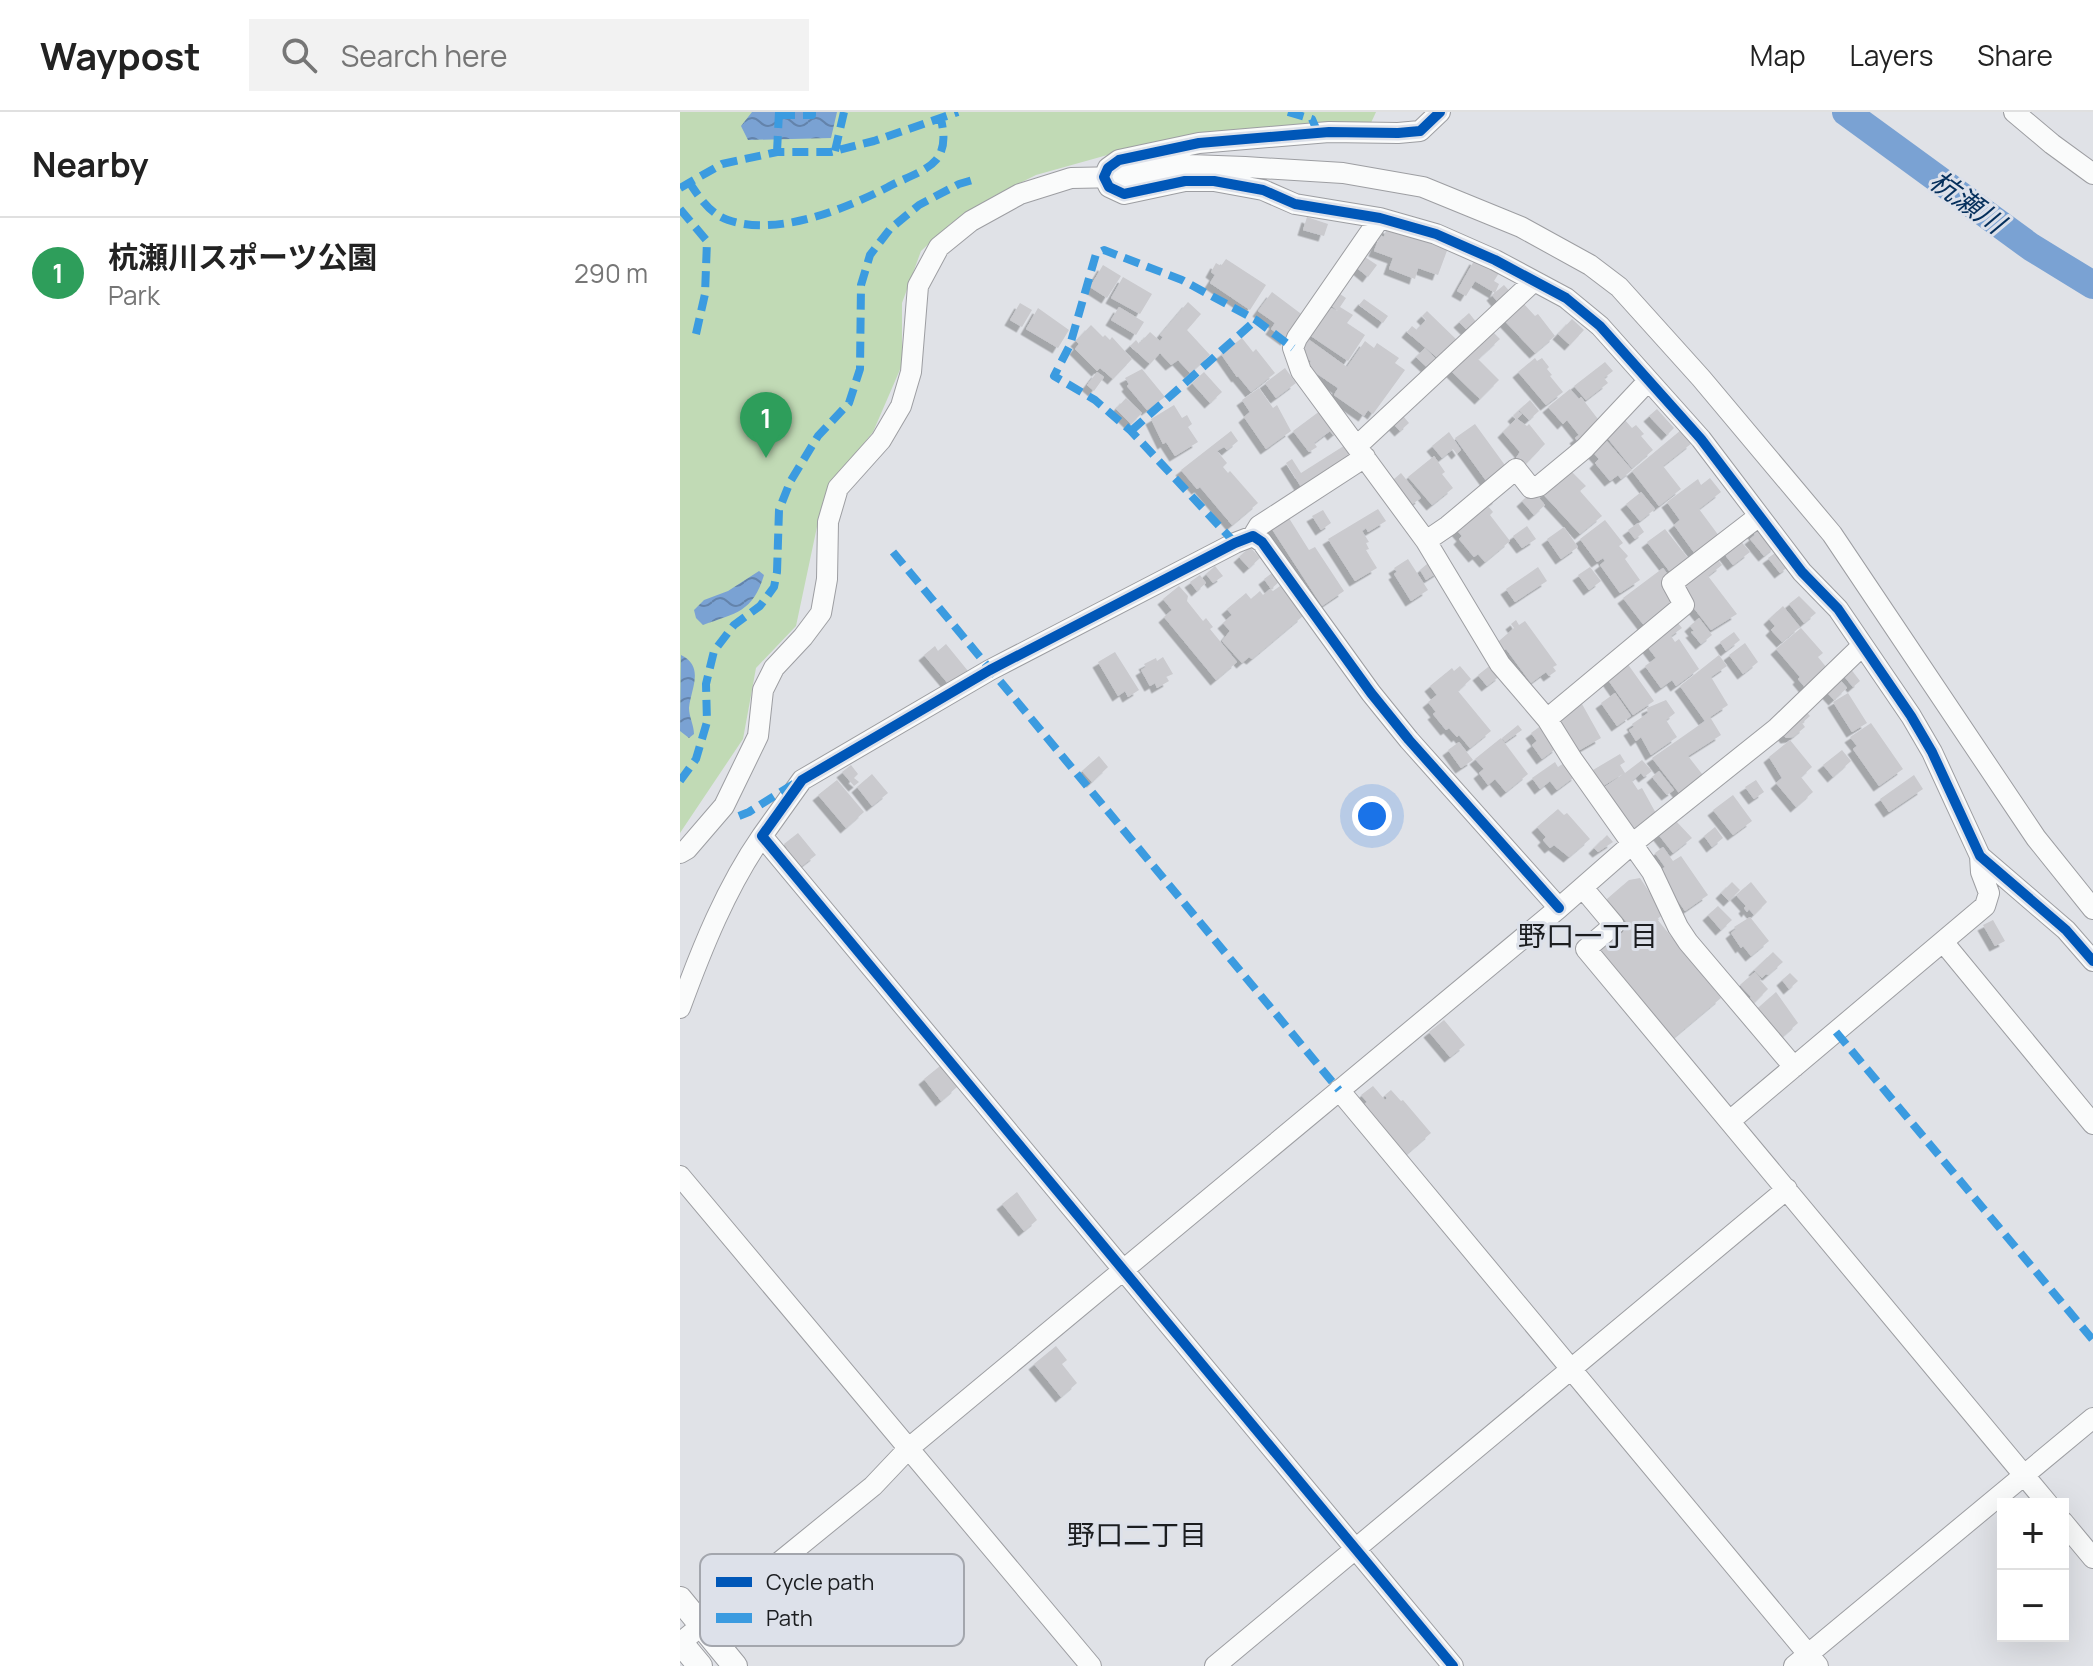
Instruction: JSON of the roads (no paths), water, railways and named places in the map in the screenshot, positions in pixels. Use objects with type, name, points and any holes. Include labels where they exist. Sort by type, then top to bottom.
[{"type":"main road","points":[[680,1599],[700,1623]]},
{"type":"main road","points":[[680,1643],[700,1666]]},
{"type":"main road","points":[[719,1646],[735,1666]]},
{"type":"street","points":[[1104,177],[1108,168],[1119,160],[1199,143],[1329,132],[1420,131],[1440,112]]},
{"type":"street","points":[[2014,112],[2093,174]]},
{"type":"street","points":[[680,853],[724,806],[758,736],[763,690],[774,668],[821,613],[827,579],[828,522],[838,488],[881,440],[901,406],[911,372],[918,286],[939,247],[971,221],[1020,194],[1071,178],[1122,177],[1180,166],[1245,167],[1343,173],[1423,187],[1521,227],[1590,265],[1619,287],[1823,523],[2036,838],[2093,909]]},
{"type":"street","points":[[1104,177],[1109,187],[1124,194],[1185,181],[1214,181],[1263,190],[1295,204],[1380,218],[1436,234],[1495,260],[1566,298],[1600,326],[1701,439],[1802,572],[1838,609],[1932,752],[1980,856],[1989,901],[1944,943],[1731,1120]]},
{"type":"street","points":[[1380,218],[1297,338],[1293,348],[1301,371],[1426,541],[1500,664],[1547,719],[1652,872],[1688,942],[1794,1067]]},
{"type":"street","points":[[680,1008],[740,867],[802,780],[990,670],[1253,536],[1259,526],[1361,451],[1534,281]]},
{"type":"street","points":[[1426,541],[1516,469],[1531,488],[1539,486],[1585,448],[1648,381]]},
{"type":"street","points":[[1547,719],[1684,605],[1672,583],[1759,516]]},
{"type":"street","points":[[1253,536],[1262,542],[1371,693],[1409,740],[1559,908]]},
{"type":"street","points":[[789,1554],[873,1486],[909,1448],[1632,844],[1777,728],[1862,646]]},
{"type":"street","points":[[762,836],[1453,1666]]},
{"type":"street","points":[[1980,856],[2066,930],[2093,961]]},
{"type":"street","points":[[1583,888],[1614,925],[1586,949],[2043,1498]]},
{"type":"street","points":[[2066,930],[2093,946]]},
{"type":"street","points":[[1944,943],[2093,1124]]},
{"type":"street","points":[[1339,1090],[1807,1662],[2093,1418]]},
{"type":"street","points":[[680,1176],[1091,1666]]},
{"type":"street","points":[[1215,1666],[1787,1189]]},
{"type":"street","points":[[2069,1529],[2093,1558]]},
{"type":"street","points":[[680,1643],[700,1627]]},
{"type":"water","points":[[752,112],[837,112],[831,138],[748,140],[741,126]]},
{"type":"water","points":[[759,571],[764,575],[749,604],[703,625],[696,618],[694,610],[704,600],[728,591]]},
{"type":"water","points":[[681,655],[695,672],[689,708],[694,734],[689,738],[680,731]]},
{"type":"waterway","name":"杭瀬川","points":[[1846,112],[2031,247],[2093,285]]},
{"type":"place","name":"杭瀬川スポーツ公園","points":[[766,458]]},
{"type":"district","name":"野口一丁目","points":[[1588,935]]},
{"type":"district","name":"野口二丁目","points":[[1137,1534]]}]
